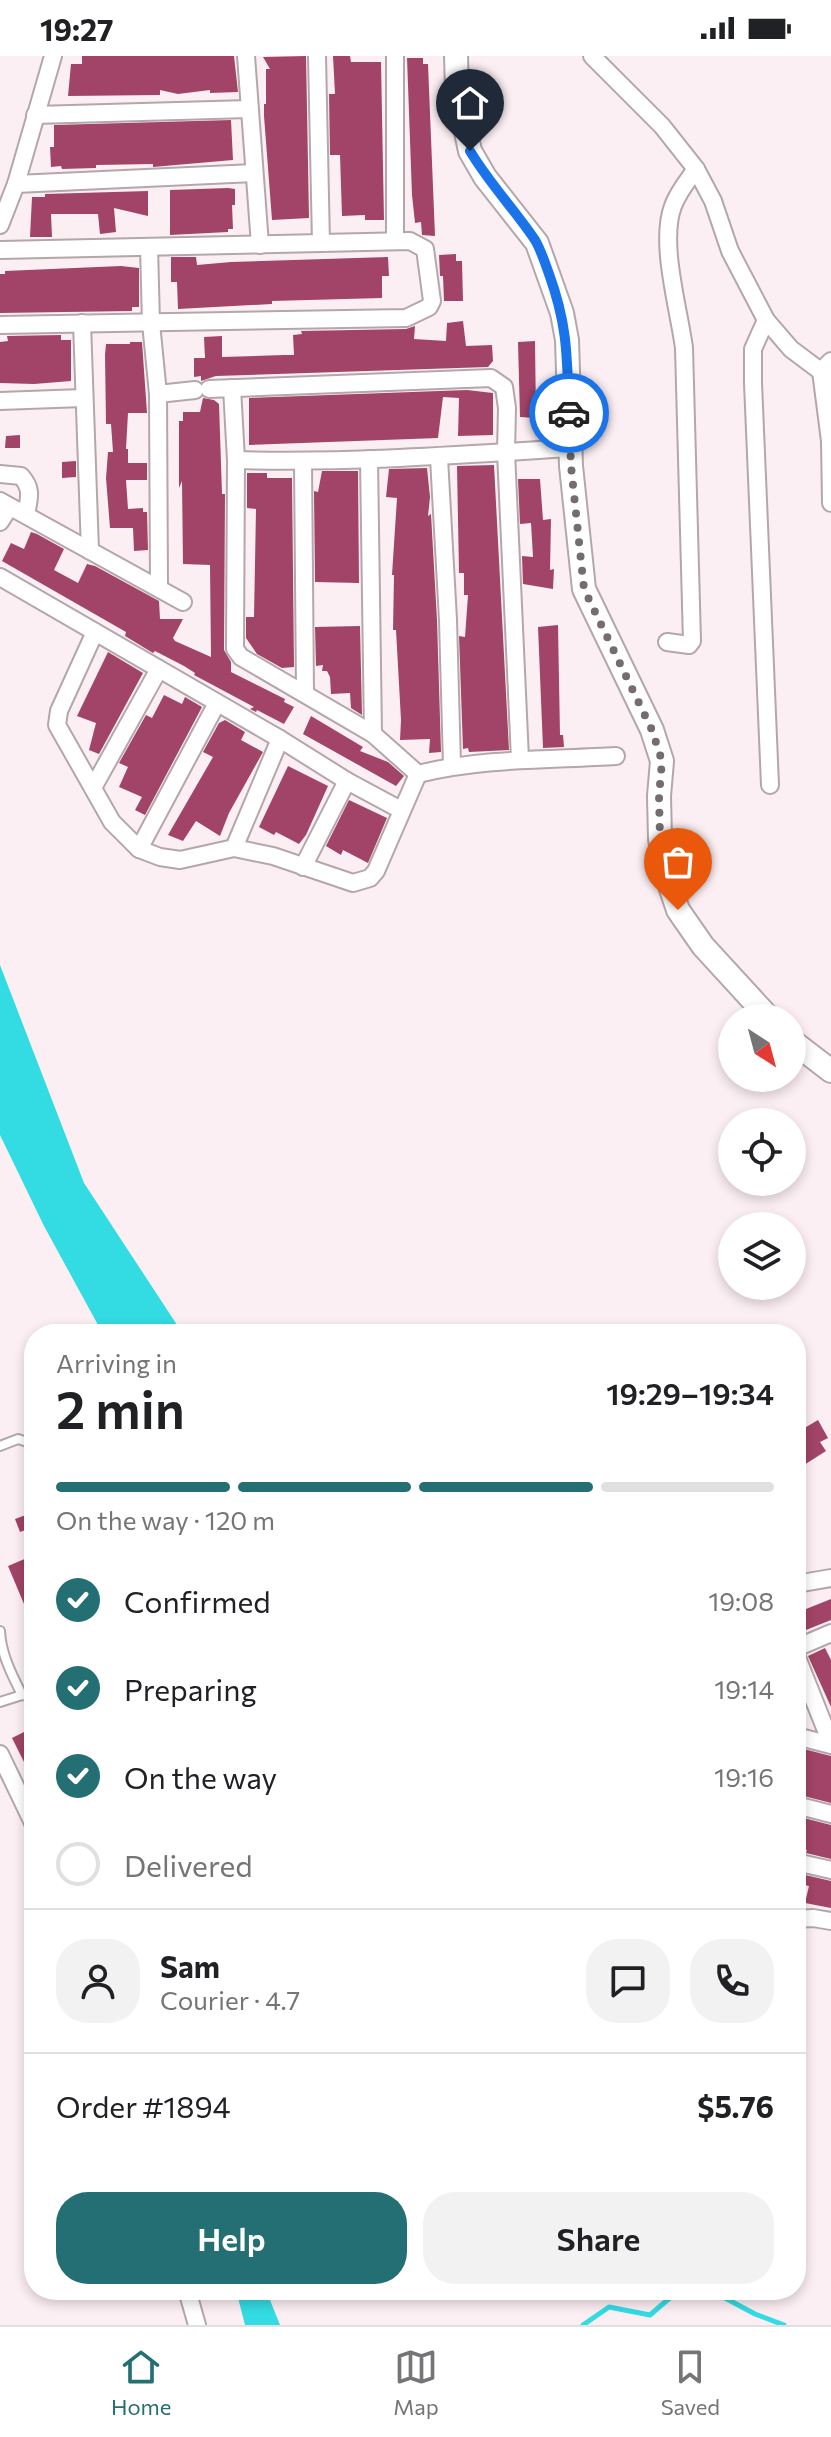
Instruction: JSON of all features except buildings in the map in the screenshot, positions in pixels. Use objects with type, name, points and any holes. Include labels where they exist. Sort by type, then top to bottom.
[{"type":"street","points":[[0,225],[16,184],[53,56]]},
{"type":"street","points":[[246,56],[260,245]]},
{"type":"street","points":[[317,56],[321,243]]},
{"type":"street","points":[[395,56],[395,240]]},
{"type":"street","points":[[592,56],[662,126],[696,169],[713,201],[730,251],[766,320],[791,349],[828,370],[831,503]]},
{"type":"street","points":[[456,57],[457,89],[470,151],[485,177],[537,243],[562,313],[567,340],[570,448],[584,589],[652,730],[662,761],[660,839],[666,874],[678,910],[703,946],[756,1004]]},
{"type":"street","points":[[35,115],[249,109]]},
{"type":"street","points":[[667,642],[689,645],[692,641],[684,348],[671,276],[669,233],[672,208],[696,169]]},
{"type":"street","points":[[16,184],[254,173]]},
{"type":"street","points":[[0,250],[395,240],[415,243],[425,249],[432,301],[429,307],[406,318],[0,325]]},
{"type":"street","points":[[149,247],[151,323],[158,394],[159,588]]},
{"type":"street","points":[[766,320],[753,349],[753,383],[770,785]]},
{"type":"street","points":[[82,323],[90,551]]},
{"type":"street","points":[[158,394],[232,388],[491,378],[504,387],[520,759]]},
{"type":"street","points":[[232,388],[236,460],[235,649],[241,657],[373,734],[418,774]]},
{"type":"street","points":[[0,401],[83,398]]},
{"type":"street","points":[[236,460],[303,462],[439,458],[570,448]]},
{"type":"street","points":[[439,458],[452,765]]},
{"type":"street","points":[[369,459],[373,734]]},
{"type":"street","points":[[303,462],[305,693]]},
{"type":"street","points":[[0,474],[21,476],[26,481],[31,491],[26,514]]},
{"type":"street","points":[[3,510],[26,514],[183,602]]},
{"type":"street","points":[[0,577],[401,810]]},
{"type":"street","points":[[95,632],[59,711],[57,725],[112,822],[139,849],[160,857],[180,860],[234,848],[273,856],[353,883],[370,878],[376,871],[418,774],[452,765],[616,756]]},
{"type":"street","points":[[94,786],[159,669]]},
{"type":"street","points":[[139,849],[217,703]]},
{"type":"street","points":[[234,848],[280,739]]},
{"type":"street","points":[[303,867],[347,781]]},
{"type":"street","points":[[806,1052],[831,1071]]},
{"type":"street","points":[[806,1582],[831,1578]]},
{"type":"street","points":[[806,1644],[831,1633]]},
{"type":"street","points":[[806,1680],[831,1744]]},
{"type":"street","points":[[806,1738],[831,1744]]},
{"type":"street","points":[[0,1754],[24,1804]]},
{"type":"street","points":[[806,1808],[831,1814]]},
{"type":"street","points":[[806,1864],[831,1870]]},
{"type":"street","points":[[806,1918],[831,1921]]},
{"type":"street","points":[[190,2300],[197,2325]]},
{"type":"lane","points":[[0,1446],[18,1439],[24,1441]]},
{"type":"lane","points":[[0,1631],[9,1669],[22,1695],[0,1702]]},
{"type":"water","points":[[0,965],[84,1183],[176,1324],[98,1324],[44,1226],[0,1135]]},
{"type":"water","points":[[239,2300],[270,2300],[280,2325],[245,2325]]},
{"type":"waterway","points":[[583,2325],[609,2307],[650,2315],[667,2300]]},
{"type":"waterway","points":[[729,2300],[784,2325]]},
{"type":"way so far","points":[[569,413],[571,466],[584,589],[652,730],[662,761],[660,839],[666,874],[678,910]]},
{"type":"route","points":[[470,151],[485,177],[537,243],[544,261],[562,313],[567,340],[569,413]]}]
